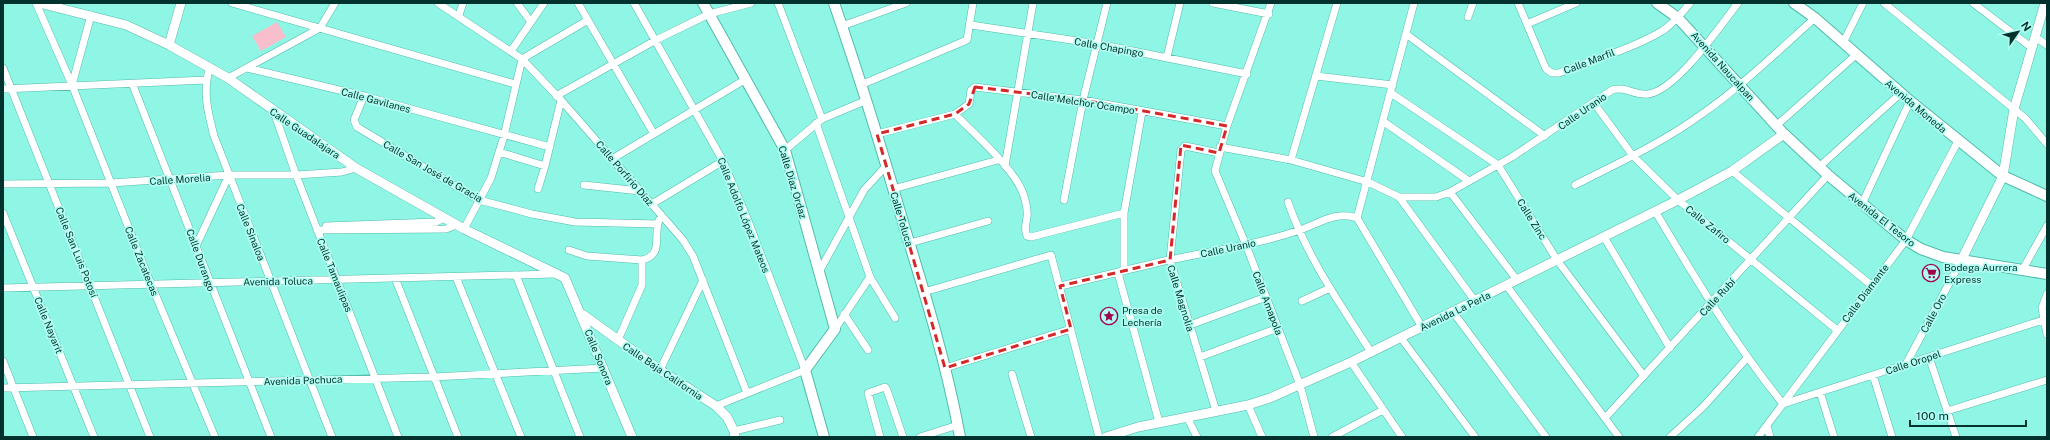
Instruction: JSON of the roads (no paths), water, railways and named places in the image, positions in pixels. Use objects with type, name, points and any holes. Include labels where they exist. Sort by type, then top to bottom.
[{"type":"main road","name":"Calle Díaz Ordaz","points":[[703,3],[785,150],[835,329]]},
{"type":"main road","name":"Calle Toluca","points":[[834,3],[862,84],[910,243],[945,368],[960,437]]},
{"type":"main road","name":"Avenida Naucalpan","points":[[1657,3],[1678,18],[1784,134]]},
{"type":"main road","name":"Avenida Moneda","points":[[1794,3],[1815,18],[1958,141],[2003,176],[2047,196]]},
{"type":"main road","name":"Avenida El Tesoro","points":[[1784,134],[1828,176],[1906,240],[1921,249],[1943,257],[1961,261],[2023,269],[2047,274]]},
{"type":"main road","points":[[804,370],[835,329]]},
{"type":"main road","name":"Calle Adolfo López Mateos","points":[[804,370],[824,437]]},
{"type":"street","name":"Calle Guadalajara","points":[[38,3],[91,15],[126,25],[169,45],[228,78],[274,112],[356,168],[460,227],[553,274],[566,278]]},
{"type":"street","name":"Calle Zacatecas","points":[[38,3],[151,284],[215,437]]},
{"type":"street","points":[[169,45],[181,3]]},
{"type":"street","points":[[232,3],[515,84]]},
{"type":"street","points":[[228,78],[320,28],[335,3]]},
{"type":"street","name":"Calle Porfirio Díaz","points":[[438,3],[522,59],[559,98],[684,240],[693,256],[703,280],[747,393]]},
{"type":"street","points":[[459,16],[463,3]]},
{"type":"street","points":[[517,3],[531,22]]},
{"type":"street","points":[[511,51],[544,3]]},
{"type":"street","points":[[578,3],[654,134]]},
{"type":"street","name":"Calle Adolfo López Mateos","points":[[634,3],[724,161],[804,370]]},
{"type":"street","points":[[538,189],[550,147],[559,98],[613,64],[656,40],[709,14],[751,3]]},
{"type":"street","points":[[778,3],[822,119]]},
{"type":"street","points":[[842,26],[906,3]]},
{"type":"street","points":[[862,84],[962,44],[967,40],[971,25],[973,3]]},
{"type":"street","points":[[1005,166],[1033,3]]},
{"type":"street","points":[[1064,200],[1083,100],[1108,3]]},
{"type":"street","points":[[1167,57],[1180,3]]},
{"type":"street","points":[[1214,3],[1269,14]]},
{"type":"street","points":[[1271,3],[1269,14],[1219,150],[1292,160],[1368,182],[1399,197],[1475,301]]},
{"type":"street","points":[[1292,160],[1337,3]]},
{"type":"street","points":[[1414,3],[1384,122],[1357,218],[1422,327]]},
{"type":"street","points":[[1468,17],[1472,3]]},
{"type":"street","name":"Calle Marfil","points":[[1518,3],[1546,69],[1552,73],[1559,73],[1663,31],[1678,18],[1690,3]]},
{"type":"street","points":[[1527,24],[1576,3]]},
{"type":"street","name":"Calle Uranio","points":[[1399,197],[1436,197],[1450,192],[1545,136],[1612,90],[1619,88],[1639,94],[1649,94],[1661,89],[1684,69],[1705,46],[1738,3]]},
{"type":"street","points":[[1843,43],[1863,3]]},
{"type":"street","points":[[1884,3],[2025,118],[2047,144]]},
{"type":"street","points":[[1974,3],[2032,48]]},
{"type":"street","name":"Calle Oro","points":[[1906,364],[1961,261],[2003,176],[2014,109],[2045,3]]},
{"type":"street","points":[[72,85],[91,15]]},
{"type":"street","points":[[1575,185],[1677,132],[1703,114],[1739,85],[1815,18]]},
{"type":"street","points":[[316,228],[446,229],[460,227],[479,200],[491,178],[504,136],[522,59],[588,20]]},
{"type":"street","name":"Calle Chapingo","points":[[971,25],[1098,44],[1247,74]]},
{"type":"street","points":[[1406,34],[1545,136]]},
{"type":"street","points":[[2035,37],[2047,45]]},
{"type":"street","points":[[1777,125],[1857,54]]},
{"type":"street","name":"Calle Sinaloa","points":[[210,67],[206,80],[206,100],[209,119],[229,176],[332,437]]},
{"type":"street","name":"Calle San Luis Potosí","points":[[3,68],[150,437]]},
{"type":"street","name":"Calle Gavilanes","points":[[247,68],[364,96],[504,136],[550,147]]},
{"type":"street","points":[[1316,76],[1393,86]]},
{"type":"street","points":[[612,159],[746,79]]},
{"type":"street","points":[[3,89],[206,80]]},
{"type":"street","name":"Calle Durango","points":[[132,83],[171,180],[209,283],[271,437]]},
{"type":"street","name":"Calle Melchor Ocampo","points":[[955,114],[968,104],[972,87],[1018,91],[1083,100],[1142,112],[1227,126]]},
{"type":"street","name":"Calle Zinc","points":[[1391,93],[1498,165],[1557,260],[1644,376]]},
{"type":"street","points":[[1819,167],[1901,93]]},
{"type":"street","name":"Calle San José de Gracia","points":[[364,96],[354,120],[354,124],[479,200],[532,214],[575,222],[658,224]]},
{"type":"street","points":[[785,150],[822,119],[867,100]]},
{"type":"street","points":[[1862,204],[1910,100]]},
{"type":"street","name":"Calle Zafiro","points":[[1594,103],[1633,156],[1678,200],[1837,330]]},
{"type":"street","name":"Calle Tamaulipas","points":[[274,112],[296,176],[398,437]]},
{"type":"street","points":[[1142,112],[1124,213],[1121,272],[1159,422]]},
{"type":"street","points":[[877,134],[955,114],[1005,166],[1023,195],[1027,216],[1025,229],[1027,236],[1029,237],[1124,213]]},
{"type":"street","points":[[1384,122],[1469,181]]},
{"type":"street","points":[[816,123],[850,216],[870,277],[895,318]]},
{"type":"street","name":"Avenida La Perla","points":[[1106,437],[1119,435],[1159,422],[1248,404],[1300,385],[1401,338],[1678,200],[1732,171],[1784,134]]},
{"type":"street","name":"Calle Diamante","points":[[1758,437],[1906,240],[1958,141]]},
{"type":"street","name":"Calle Magnolia","points":[[1216,411],[1170,260],[1181,150],[1186,146],[1219,150]]},
{"type":"street","name":"Calle Amapola","points":[[1219,150],[1215,171],[1246,245],[1300,385],[1314,437]]},
{"type":"street","points":[[499,152],[545,166]]},
{"type":"street","points":[[893,189],[998,160]]},
{"type":"street","points":[[652,204],[724,161]]},
{"type":"street","points":[[820,272],[864,190],[886,166]]},
{"type":"street","name":"Calle Morelia","points":[[3,184],[50,185],[229,176],[296,176],[342,172],[356,168]]},
{"type":"street","points":[[1732,171],[1871,285]]},
{"type":"street","points":[[196,246],[229,176]]},
{"type":"street","name":"Calle Rubí","points":[[1605,418],[1828,176]]},
{"type":"street","points":[[584,185],[640,190]]},
{"type":"street","points":[[1450,192],[1517,280]]},
{"type":"street","points":[[1288,202],[1298,231],[1330,288],[1371,352]]},
{"type":"street","points":[[1655,211],[1710,304],[1747,358],[1782,404]]},
{"type":"street","name":"Calle Nayarit","points":[[3,213],[94,437]]},
{"type":"street","points":[[569,250],[587,256],[642,260],[649,258],[656,250],[658,224],[661,215]]},
{"type":"street","name":"Calle Uranio","points":[[1060,286],[1170,260],[1246,245],[1298,231],[1327,218],[1350,216],[1357,218]]},
{"type":"street","points":[[316,228],[436,222],[444,218]]},
{"type":"street","points":[[910,243],[988,221]]},
{"type":"street","points":[[2023,269],[2047,226]]},
{"type":"street","points":[[1604,237],[1670,348]]},
{"type":"street","points":[[924,292],[1051,255],[1099,437]]},
{"type":"street","points":[[618,340],[640,290],[642,260]]},
{"type":"street","name":"Avenida Toluca","points":[[3,288],[553,274]]},
{"type":"street","points":[[516,275],[580,437]]},
{"type":"street","points":[[456,277],[521,437]]},
{"type":"street","points":[[835,329],[870,277]]},
{"type":"street","points":[[395,278],[458,437]]},
{"type":"street","name":"Calle Sonora","points":[[566,278],[632,437]]},
{"type":"street","points":[[660,370],[703,280]]},
{"type":"street","points":[[1506,285],[1619,437]]},
{"type":"street","points":[[1302,301],[1330,288]]},
{"type":"street","points":[[2047,294],[2042,308],[2043,320],[2047,334]]},
{"type":"street","points":[[1190,325],[1266,297]]},
{"type":"street","points":[[1453,312],[1546,437]]},
{"type":"street","name":"Calle Baja California","points":[[581,313],[660,370],[716,406],[727,417],[735,434]]},
{"type":"street","points":[[844,314],[868,350]]},
{"type":"street","name":"Calle Oropel","points":[[1782,404],[2043,320]]},
{"type":"street","points":[[945,368],[1071,328]]},
{"type":"street","points":[[1200,357],[1278,328]]},
{"type":"street","points":[[1401,338],[1475,437]]},
{"type":"street","points":[[1929,357],[1956,437]]},
{"type":"street","points":[[1670,437],[1703,407],[1747,358]]},
{"type":"street","points":[[3,361],[33,437]]},
{"type":"street","points":[[1351,362],[1402,437]]},
{"type":"street","name":"Avenida Pachuca","points":[[3,388],[433,377],[604,368]]},
{"type":"street","points":[[716,406],[804,370]]},
{"type":"street","points":[[1012,374],[1031,437]]},
{"type":"street","points":[[1873,375],[1892,437]]},
{"type":"street","points":[[1947,411],[2047,380]]},
{"type":"street","points":[[880,437],[868,393],[885,387],[903,437]]},
{"type":"street","points":[[1820,392],[1834,437]]},
{"type":"street","points":[[1248,404],[1262,437]]},
{"type":"street","points":[[1332,437],[1383,410]]},
{"type":"street","points":[[1187,417],[1197,437]]},
{"type":"street","points":[[735,434],[780,420]]},
{"type":"street","points":[[920,437],[958,425]]},
{"type":"street","points":[[1767,426],[1770,437]]},
{"type":"place","name":"Bodega Aurrera Express","points":[[1931,273]]},
{"type":"place","name":"Presa de Lechería","points":[[1109,316]]}]
